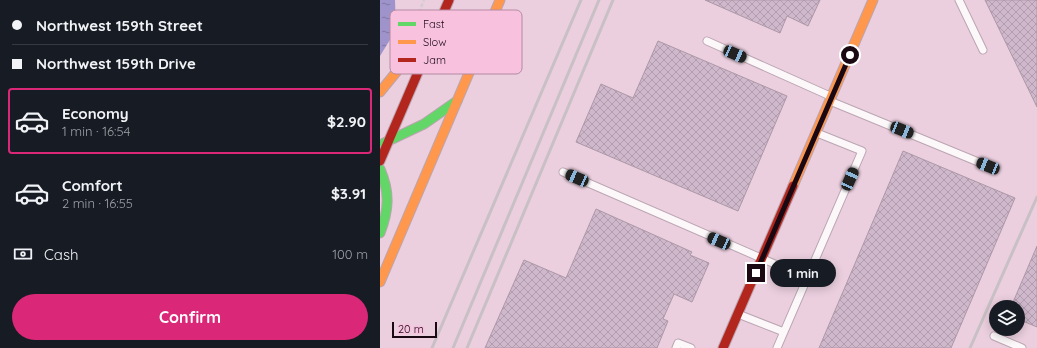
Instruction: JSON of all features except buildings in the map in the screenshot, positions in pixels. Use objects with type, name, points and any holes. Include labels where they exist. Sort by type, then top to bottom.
[{"type":"main road","points":[[445,10],[449,0]]},
{"type":"main road","points":[[496,10],[500,0]]},
{"type":"main road","points":[[723,348],[873,0]]},
{"type":"main road","points":[[380,92],[394,74]]},
{"type":"main road","points":[[380,160],[390,141],[418,74]]},
{"type":"main road","points":[[380,282],[468,74]]},
{"type":"main road","points":[[380,144],[390,141],[424,124],[457,101]]},
{"type":"main road","points":[[380,169],[387,182],[389,208],[380,233]]},
{"type":"lane","points":[[959,0],[983,50]]},
{"type":"lane","points":[[708,42],[831,99],[988,166]]},
{"type":"lane","points":[[777,348],[862,151],[816,133]]},
{"type":"lane","points":[[563,172],[762,260],[807,278]]},
{"type":"lane","points":[[738,314],[784,332]]},
{"type":"lane","points":[[994,336],[1022,348]]},
{"type":"lane","points":[[676,348],[678,343],[691,348]]},
{"type":"water","points":[[380,0],[395,0],[395,10],[390,10],[390,40],[380,56]]},
{"type":"railway","points":[[432,348],[581,0]]},
{"type":"railway","points":[[453,348],[599,0]]},
{"type":"railway","points":[[467,348],[613,0]]},
{"type":"railway","points":[[970,348],[1037,197]]},
{"type":"traffic: fast","points":[[384,143],[424,124],[457,101]]},
{"type":"traffic: fast","points":[[380,169],[387,193],[387,209],[380,233]]},
{"type":"traffic: slow","points":[[496,10],[500,0]]},
{"type":"traffic: slow","points":[[793,186],[873,0]]},
{"type":"traffic: slow","points":[[380,92],[395,74]]},
{"type":"traffic: slow","points":[[380,282],[469,74]]},
{"type":"traffic: jam","points":[[445,10],[449,0]]},
{"type":"traffic: jam","points":[[380,161],[417,74]]},
{"type":"traffic: jam","points":[[723,348],[793,186]]},
{"type":"route","points":[[756,273],[850,55]]}]
